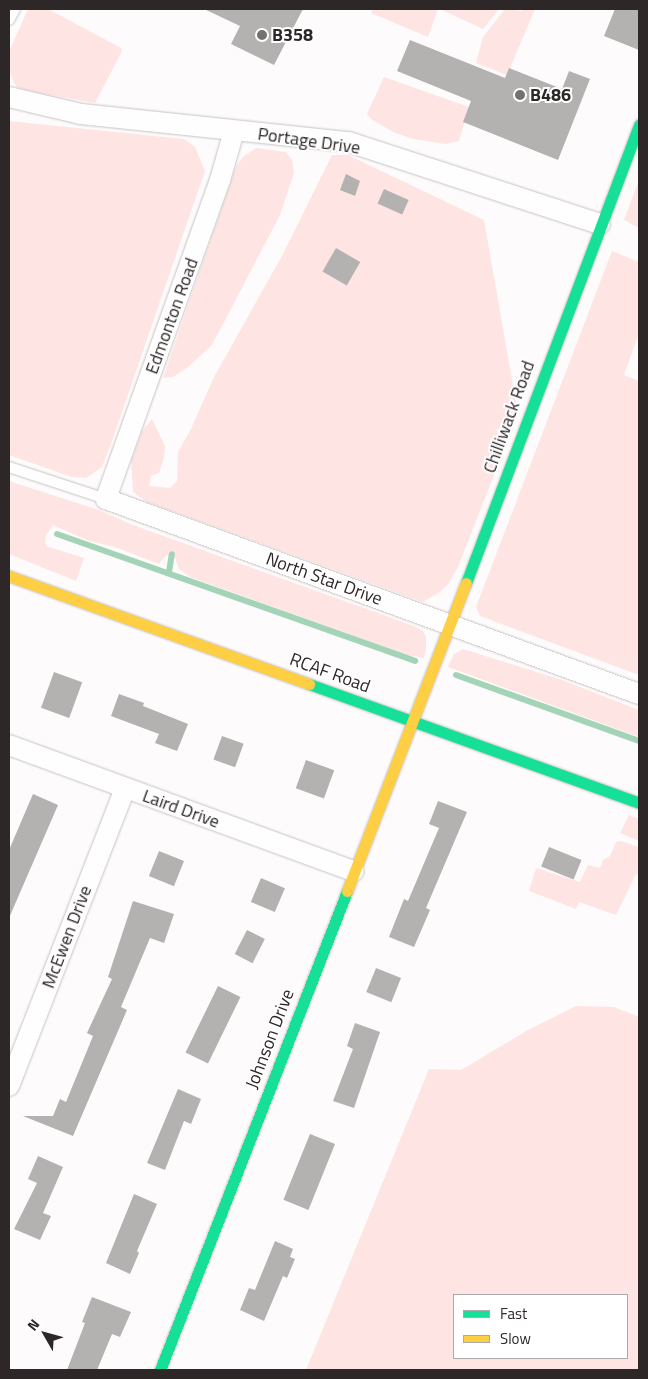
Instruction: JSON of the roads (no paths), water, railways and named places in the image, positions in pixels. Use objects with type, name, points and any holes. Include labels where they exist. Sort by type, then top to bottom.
[{"type":"street","name":"Portage Drive","points":[[9,97],[81,114],[234,132],[349,142],[600,224]]},
{"type":"street","name":"Chilliwack Road","points":[[412,721],[639,125]]},
{"type":"street","name":"Edmonton Road","points":[[106,499],[220,180],[234,132]]},
{"type":"street","name":"North Star Drive","points":[[106,499],[639,694]]},
{"type":"street","name":"RCAF Road","points":[[9,576],[639,803]]},
{"type":"street","name":"Johnson Drive","points":[[160,1370],[412,721]]},
{"type":"street","name":"Laird Drive","points":[[9,745],[354,871]]},
{"type":"street","name":"McEwen Drive","points":[[9,1086],[124,788]]},
{"type":"lane","points":[[9,20],[14,9]]},
{"type":"lane","name":"North Star Drive","points":[[9,467],[106,499]]},
{"type":"waterway","points":[[57,534],[415,661]]},
{"type":"waterway","points":[[169,572],[172,554]]},
{"type":"waterway","points":[[456,675],[639,741]]},
{"type":"place","name":"B358","points":[[262,35]]},
{"type":"place","name":"B486","points":[[520,95]]}]
